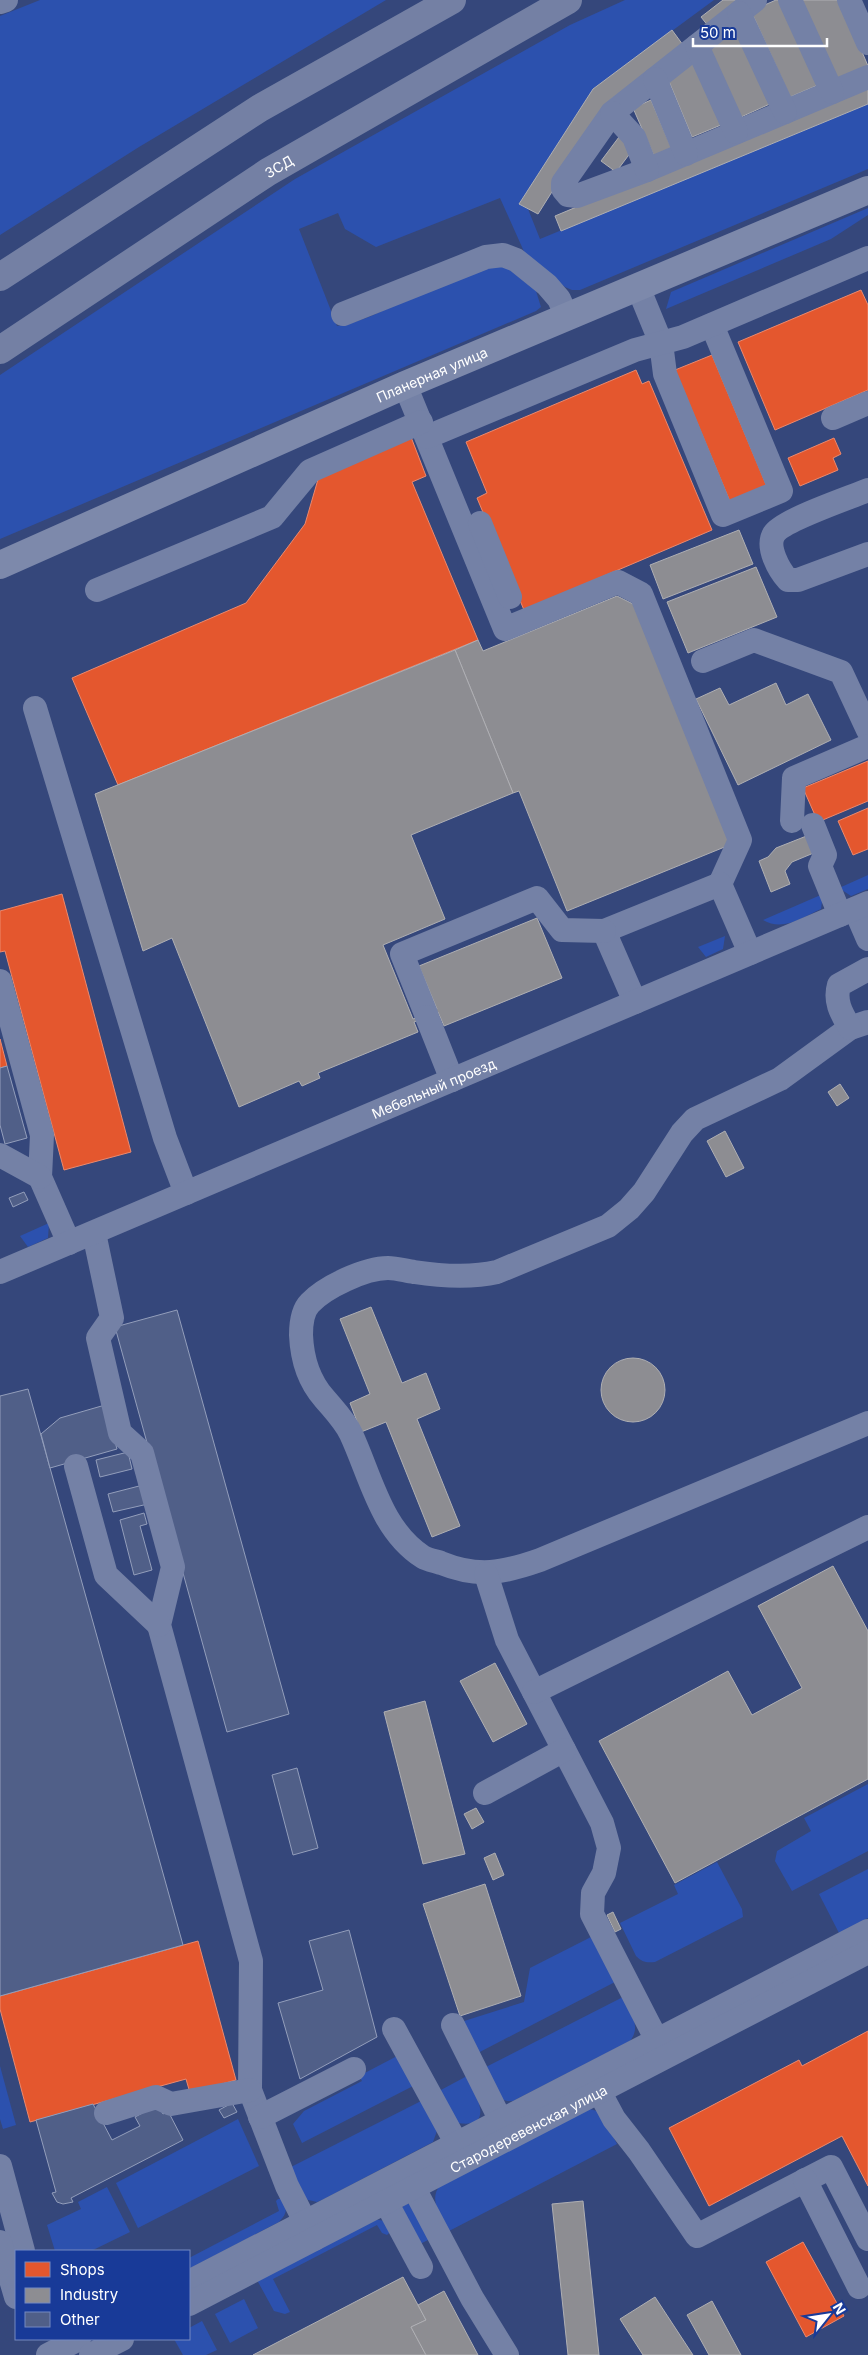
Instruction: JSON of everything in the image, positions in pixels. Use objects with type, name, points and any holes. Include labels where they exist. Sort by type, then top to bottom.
[{"type":"highway","points":[[0,277],[260,108],[452,0]]},
{"type":"highway","name":"ЗСД","points":[[0,350],[268,172],[568,0]]},
{"type":"main road","name":"Планерная улица","points":[[0,565],[405,385],[868,190]]},
{"type":"street","points":[[0,2],[6,0]]},
{"type":"street","points":[[790,0],[832,92]]},
{"type":"street","points":[[849,0],[868,43]]},
{"type":"street","points":[[785,112],[747,6],[612,113],[563,183],[563,189],[568,195],[578,196],[686,154],[868,77]]},
{"type":"street","points":[[698,46],[736,132]]},
{"type":"street","points":[[654,80],[686,154]]},
{"type":"street","points":[[612,113],[634,137],[647,170]]},
{"type":"street","points":[[343,314],[486,258],[503,255],[516,260],[547,285],[559,299],[567,317]]},
{"type":"street","points":[[97,590],[272,516],[310,472],[430,430],[635,350],[712,325],[868,258]]},
{"type":"street","points":[[638,287],[661,343],[665,374],[723,515],[781,491],[712,325]]},
{"type":"street","points":[[405,385],[430,430],[510,597]]},
{"type":"street","points":[[833,418],[868,403]]},
{"type":"street","points":[[430,430],[505,629],[618,582],[641,594],[740,840],[720,884],[604,931],[562,930],[537,898],[402,954],[452,1080]]},
{"type":"street","points":[[868,490],[781,526],[771,540],[772,549],[782,573],[788,580],[798,580],[868,554]]},
{"type":"street","points":[[703,661],[754,640],[841,672],[868,730]]},
{"type":"street","points":[[35,708],[165,1138],[186,1193]]},
{"type":"street","points":[[868,746],[794,778],[802,823],[825,855],[820,866],[854,909],[868,939]]},
{"type":"street","points":[[720,884],[750,953]]},
{"type":"street","name":"Мебельный проезд","points":[[0,1272],[854,909]]},
{"type":"street","points":[[604,931],[635,1002]]},
{"type":"street","points":[[868,969],[839,985],[836,995],[838,1005],[859,1026],[780,1079],[695,1119],[682,1133],[644,1192],[629,1209],[608,1226],[497,1272],[481,1276],[416,1272],[388,1268],[367,1272],[347,1279],[309,1304],[301,1324],[301,1349],[309,1374],[322,1396],[351,1433],[386,1517],[403,1540],[424,1557],[454,1569],[486,1574],[511,1570],[540,1560],[868,1423]]},
{"type":"street","points":[[0,981],[42,1135],[40,1177],[69,1243]]},
{"type":"street","points":[[0,1155],[40,1177]]},
{"type":"street","points":[[94,1233],[112,1318],[98,1338],[117,1423],[120,1433],[142,1453],[173,1567],[159,1625],[251,1961],[250,2090],[260,2117],[278,2191],[310,2230]]},
{"type":"street","points":[[76,1466],[106,1574],[159,1625]]},
{"type":"street","points":[[534,1692],[868,1527]]},
{"type":"street","points":[[486,1574],[507,1640],[602,1823],[609,1848],[604,1873],[593,1893],[592,1914],[662,2048]]},
{"type":"street","points":[[485,1793],[564,1750]]},
{"type":"street","name":"Стародеревенская улица","points":[[662,2048],[868,1931]]},
{"type":"street","name":"Стародеревенская улица","points":[[190,2282],[310,2230],[662,2048],[868,1952]]},
{"type":"street","points":[[453,2024],[505,2129]]},
{"type":"street","points":[[394,2029],[461,2152]]},
{"type":"street","points":[[260,2117],[354,2069]]},
{"type":"street","points":[[594,2083],[614,2119],[639,2151],[697,2236],[831,2167],[868,2239]]},
{"type":"street","points":[[106,2113],[156,2097],[171,2104],[250,2090]]},
{"type":"street","points":[[0,2166],[23,2250]]},
{"type":"street","points":[[409,2179],[472,2298],[507,2355]]},
{"type":"street","points":[[805,2180],[859,2286]]},
{"type":"street","points":[[382,2193],[421,2267]]},
{"type":"street","name":"Стародеревенская улица","points":[[190,2303],[310,2230]]},
{"type":"street","points":[[0,2242],[15,2294]]},
{"type":"street","points":[[38,2340],[59,2348]]},
{"type":"street","points":[[91,2355],[120,2340]]},
{"type":"shaded area","points":[[40,0],[386,0],[139,147],[0,235],[0,16]]},
{"type":"shaded area","points":[[625,0],[714,0],[593,89],[519,204],[528,209],[540,239],[868,104],[868,169],[580,290],[572,290],[565,287],[526,256],[500,198],[376,247],[345,229],[338,213],[299,229],[337,326],[371,316],[452,278],[504,265],[536,291],[541,307],[536,311],[0,539],[0,375],[295,179],[570,25]]},
{"type":"shaded area","points":[[868,208],[868,215],[831,239],[666,309],[671,292]]},
{"type":"shaded area","points":[[868,875],[868,889],[851,896],[839,888]]},
{"type":"shaded area","points":[[823,894],[821,909],[800,919],[785,924],[770,923],[763,920]]},
{"type":"shaded area","points":[[725,936],[723,949],[706,957],[698,947]]},
{"type":"shaded area","points":[[49,1223],[48,1238],[28,1247],[20,1236]]},
{"type":"shaded area","points":[[868,1784],[868,1851],[792,1891],[775,1861],[777,1851],[811,1831],[804,1818]]},
{"type":"shaded area","points":[[717,1862],[742,1909],[743,1917],[655,1962],[644,1962],[638,1958],[620,1923],[678,1894],[674,1885]]},
{"type":"shaded area","points":[[868,1869],[868,1918],[839,1933],[819,1894]]},
{"type":"shaded area","points":[[593,1936],[615,1982],[474,2055],[461,2022],[524,2002],[530,1968]]},
{"type":"shaded area","points":[[623,1997],[635,2024],[635,2030],[630,2041],[513,2101],[507,2101],[497,2096],[482,2069]]},
{"type":"shaded area","points":[[401,2054],[417,2084],[302,2143],[293,2124],[304,2111],[362,2081],[359,2076]]},
{"type":"shaded area","points":[[0,2066],[16,2125],[3,2129],[0,2119]]},
{"type":"shaded area","points":[[467,2076],[478,2100],[480,2115],[477,2121],[458,2123],[439,2091]]},
{"type":"shaded area","points":[[425,2099],[438,2128],[433,2142],[324,2199],[317,2202],[304,2199],[289,2168]]},
{"type":"shaded area","points":[[590,2109],[600,2112],[617,2144],[449,2231],[439,2214],[435,2202],[440,2185]]},
{"type":"shaded area","points":[[238,2119],[259,2166],[138,2228],[116,2183]]},
{"type":"shaded area","points":[[107,2187],[130,2232],[93,2250],[55,2250],[47,2225],[81,2209],[78,2202]]},
{"type":"shaded area","points":[[282,2199],[286,2208],[284,2216],[279,2222],[190,2268],[190,2257],[279,2211],[276,2201]]},
{"type":"shaded area","points":[[405,2204],[410,2204],[432,2238],[418,2245],[402,2208]]},
{"type":"shaded area","points":[[373,2219],[385,2221],[390,2232],[387,2235],[382,2233],[377,2225],[273,2279],[290,2312],[285,2314],[274,2311],[257,2280]]},
{"type":"shaded area","points":[[244,2299],[258,2328],[230,2343],[215,2314]]},
{"type":"shaded area","points":[[202,2321],[217,2350],[206,2355],[183,2355],[175,2340],[190,2340],[190,2327]]},
{"type":"building: Shops","points":[[861,290],[868,305],[868,390],[775,430],[738,342]]},
{"type":"building: Shops","points":[[712,355],[768,489],[731,504],[675,370]]},
{"type":"building: Shops","points":[[636,370],[642,384],[649,381],[712,530],[524,610],[477,498],[487,493],[466,442]]},
{"type":"building: Shops","points":[[411,437],[426,476],[412,482],[478,640],[118,785],[72,678],[246,603],[305,524],[319,476]]},
{"type":"building: Shops","points":[[834,438],[841,454],[833,458],[838,470],[800,486],[788,458]]},
{"type":"building: Shops","points":[[868,761],[868,801],[818,822],[803,788]]},
{"type":"building: Shops","points":[[868,808],[868,849],[853,855],[838,821]]},
{"type":"building: Shops","points":[[62,894],[131,1152],[64,1170],[5,951],[0,952],[0,911]]},
{"type":"building: Shops","points":[[0,1039],[7,1066],[0,1068]]},
{"type":"building: Shops","points":[[198,1941],[236,2080],[190,2093],[186,2079],[30,2122],[0,2009],[0,1996]]},
{"type":"building: Shops","points":[[868,2031],[868,2186],[842,2136],[709,2206],[669,2128],[799,2060],[802,2066]]},
{"type":"building: Shops","points":[[803,2242],[844,2316],[806,2337],[766,2262]]},
{"type":"building: Industry","points":[[723,0],[743,0],[709,27],[701,17]]},
{"type":"building: Industry","points":[[780,0],[818,85],[790,97],[751,11]]},
{"type":"building: Industry","points":[[800,0],[840,0],[868,66],[837,80]]},
{"type":"building: Industry","points":[[735,23],[772,103],[741,117],[707,44]]},
{"type":"building: Industry","points":[[672,30],[683,45],[609,101],[538,214],[519,204],[593,89]]},
{"type":"building: Industry","points":[[694,63],[721,125],[692,137],[668,79]]},
{"type":"building: Industry","points":[[868,85],[868,104],[561,231],[555,216]]},
{"type":"building: Industry","points":[[651,100],[672,149],[654,156],[633,108]]},
{"type":"building: Industry","points":[[619,137],[634,148],[616,172],[601,161]]},
{"type":"building: Industry","points":[[739,530],[753,564],[663,599],[650,565]]},
{"type":"building: Industry","points":[[756,567],[777,617],[688,653],[667,602]]},
{"type":"building: Industry","points":[[617,596],[635,605],[732,844],[567,911],[519,791],[513,793],[455,650],[478,640],[483,651]]},
{"type":"building: Industry","points":[[455,650],[513,793],[411,835],[445,919],[383,945],[413,1019],[437,1009],[419,966],[537,918],[562,978],[444,1026],[438,1012],[414,1022],[418,1032],[318,1073],[320,1078],[302,1086],[299,1081],[239,1107],[172,938],[143,951],[95,794]]},
{"type":"building: Industry","points":[[776,683],[786,705],[808,694],[831,740],[738,785],[696,699],[720,688],[729,705]]},
{"type":"building: Industry","points":[[809,835],[816,852],[792,862],[785,871],[790,884],[771,892],[759,861],[768,857],[776,848]]},
{"type":"building: Industry","points":[[840,1084],[849,1098],[837,1106],[828,1092]]},
{"type":"building: Industry","points":[[725,1131],[744,1168],[726,1177],[707,1141]]},
{"type":"building: Industry","points":[[371,1307],[402,1383],[426,1373],[440,1409],[417,1419],[460,1526],[432,1537],[386,1422],[361,1432],[350,1403],[370,1394],[340,1319]]},
{"type":"building: Industry","points":[[627,1358],[639,1358],[656,1367],[663,1378],[665,1390],[663,1402],[656,1413],[639,1422],[627,1422],[615,1417],[606,1408],[601,1396],[601,1384],[606,1372],[615,1363]]},
{"type":"building: Industry","points":[[833,1566],[868,1631],[868,1779],[675,1883],[599,1741],[728,1671],[752,1715],[802,1688],[758,1606]]},
{"type":"building: Industry","points":[[495,1663],[527,1724],[493,1742],[460,1681]]},
{"type":"building: Industry","points":[[425,1701],[465,1854],[423,1864],[384,1712]]},
{"type":"building: Industry","points":[[476,1808],[484,1822],[472,1829],[464,1814]]},
{"type":"building: Industry","points":[[495,1853],[504,1875],[493,1880],[484,1858]]},
{"type":"building: Industry","points":[[485,1884],[521,1996],[460,2016],[423,1904]]},
{"type":"building: Industry","points":[[613,1912],[621,1929],[615,1932],[607,1915]]},
{"type":"building: Industry","points":[[583,2201],[599,2355],[568,2355],[552,2204]]},
{"type":"building: Industry","points":[[403,2277],[426,2320],[411,2327],[426,2355],[253,2355]]},
{"type":"building: Industry","points":[[444,2291],[478,2355],[426,2355],[411,2327],[426,2320],[418,2305]]},
{"type":"building: Industry","points":[[655,2297],[693,2355],[643,2355],[620,2319]]},
{"type":"building: Industry","points":[[712,2301],[741,2355],[709,2355],[687,2315]]},
{"type":"building: Other","points":[[7,1066],[27,1138],[5,1144],[0,1125],[0,1068]]},
{"type":"building: Other","points":[[24,1192],[28,1200],[13,1207],[9,1198]]},
{"type":"building: Other","points":[[177,1310],[289,1714],[227,1732],[115,1327]]},
{"type":"building: Other","points":[[28,1389],[183,1945],[0,1996],[0,1396]]},
{"type":"building: Other","points":[[105,1405],[117,1449],[50,1468],[41,1434],[60,1418]]},
{"type":"building: Other","points":[[128,1452],[132,1469],[100,1477],[96,1460]]},
{"type":"building: Other","points":[[143,1485],[148,1504],[113,1512],[108,1494]]},
{"type":"building: Other","points":[[144,1513],[147,1524],[140,1526],[152,1570],[134,1575],[120,1520]]},
{"type":"building: Other","points":[[297,1768],[318,1848],[293,1855],[272,1775]]},
{"type":"building: Other","points":[[349,1930],[377,2037],[300,2079],[278,2003],[323,1990],[309,1941]]},
{"type":"building: Other","points":[[232,2103],[237,2112],[224,2118],[219,2110]]},
{"type":"building: Other","points":[[93,2104],[112,2140],[140,2126],[135,2117],[158,2105],[163,2114],[168,2111],[183,2140],[71,2198],[73,2202],[63,2204],[57,2202],[52,2193],[56,2192],[36,2120]]}]
